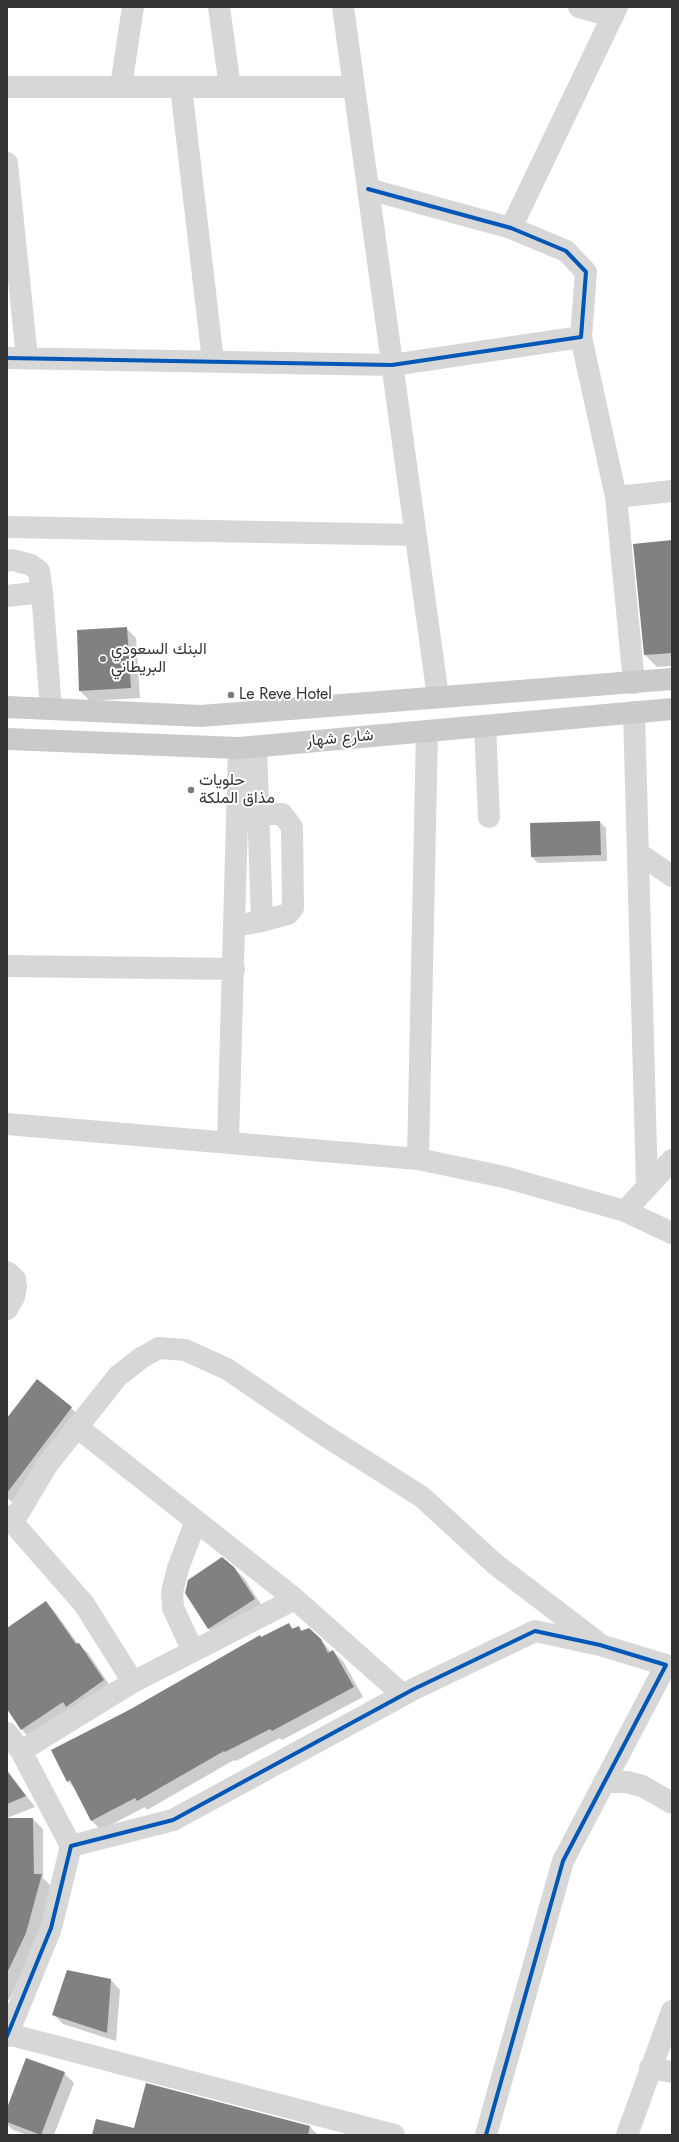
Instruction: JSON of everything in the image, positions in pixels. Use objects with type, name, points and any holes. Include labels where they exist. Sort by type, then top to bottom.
[{"type":"main road","points":[[7,707],[201,716],[672,679]]},
{"type":"main road","name":"شارع شهار","points":[[7,739],[247,747],[672,709]]},
{"type":"street","points":[[121,86],[133,7]]},
{"type":"street","points":[[219,7],[230,87]]},
{"type":"street","points":[[343,7],[438,697]]},
{"type":"street","points":[[511,228],[615,11],[579,7]]},
{"type":"street","points":[[7,87],[354,87]]},
{"type":"street","points":[[182,87],[213,361]]},
{"type":"street","points":[[8,177],[17,358],[392,365],[581,337]]},
{"type":"street","points":[[368,189],[511,228],[566,252],[586,272],[581,337],[616,497],[634,683]]},
{"type":"street","points":[[616,497],[672,491]]},
{"type":"street","points":[[7,527],[416,535]]},
{"type":"street","points":[[7,561],[13,560],[31,565],[39,571],[51,709]]},
{"type":"street","points":[[7,596],[42,592]]},
{"type":"street","points":[[634,712],[647,1186]]},
{"type":"street","points":[[485,726],[489,817]]},
{"type":"street","points":[[418,1159],[427,731]]},
{"type":"street","points":[[247,747],[258,814],[262,921]]},
{"type":"street","points":[[228,1141],[235,926],[247,747]]},
{"type":"street","points":[[235,926],[288,914],[293,908],[292,826],[282,814],[258,814]]},
{"type":"street","points":[[638,853],[672,876]]},
{"type":"street","points":[[7,966],[234,970]]},
{"type":"street","points":[[7,1124],[228,1141],[418,1159],[504,1176],[625,1211],[672,1233]]},
{"type":"street","points":[[625,1211],[672,1160]]},
{"type":"street","points":[[7,1272],[14,1279],[16,1286],[14,1297],[7,1309]]},
{"type":"street","points":[[133,1682],[84,1604],[10,1519],[47,1465],[118,1376],[141,1358],[159,1348],[184,1350],[227,1369],[321,1434],[422,1498],[495,1564],[600,1645]]},
{"type":"street","points":[[77,1427],[295,1599],[403,1696]]},
{"type":"street","points":[[193,1651],[174,1608],[172,1592],[178,1568],[196,1521]]},
{"type":"street","points":[[21,1751],[133,1682],[295,1599]]},
{"type":"street","points":[[71,1846],[173,1820],[403,1696],[535,1631],[600,1645],[669,1666],[604,1782],[563,1860],[486,2135]]},
{"type":"street","points":[[7,1733],[21,1751],[71,1846],[51,1928],[12,2007],[7,2035],[370,2131],[394,2135]]},
{"type":"street","points":[[604,1782],[626,1782],[642,1786],[672,1803]]},
{"type":"street","points":[[627,2135],[650,2068],[672,2011]]},
{"type":"street","points":[[650,2068],[672,2072]]},
{"type":"building","points":[[672,540],[672,653],[644,655],[633,544]]},
{"type":"building","name":"البنك السعودي البريطاني","points":[[127,627],[131,688],[79,691],[77,630]]},
{"type":"building","points":[[600,821],[601,855],[531,857],[530,823]]},
{"type":"building","points":[[37,1379],[72,1407],[7,1493],[7,1418]]},
{"type":"building","points":[[222,1557],[234,1567],[255,1599],[208,1629],[185,1593],[188,1580]]},
{"type":"building","points":[[46,1601],[76,1644],[79,1643],[104,1680],[66,1707],[63,1702],[21,1730],[7,1709],[7,1628]]},
{"type":"building","points":[[289,1623],[292,1629],[299,1626],[301,1631],[309,1628],[321,1639],[328,1653],[333,1650],[354,1687],[272,1731],[270,1729],[225,1752],[224,1751],[137,1801],[135,1798],[91,1821],[70,1780],[67,1782],[51,1750],[131,1709],[260,1635],[261,1637]]},
{"type":"building","points":[[7,1771],[26,1796],[7,1804]]},
{"type":"building","points":[[7,1818],[33,1818],[34,1874],[42,1874],[26,1933],[7,1973]]},
{"type":"building","points":[[67,1970],[111,1979],[107,2033],[52,2015]]},
{"type":"building","points":[[26,2058],[65,2072],[41,2135],[7,2122],[7,2108]]},
{"type":"building","points":[[146,2083],[310,2126],[308,2135],[92,2135],[96,2119],[134,2128]]},
{"type":"cycle path","points":[[7,358],[392,365],[581,337],[586,272],[566,251],[511,228],[368,189]]},
{"type":"cycle path","points":[[7,2036],[51,1928],[71,1846],[173,1820],[414,1689],[535,1631],[600,1645],[666,1665],[563,1861],[486,2135]]},
{"type":"place","name":"البنك السعودي البريطاني","points":[[103,659]]},
{"type":"place","name":"Le Reve Hotel","points":[[231,695]]},
{"type":"place","name":"حلويات مذاق الملكة","points":[[191,790]]}]
